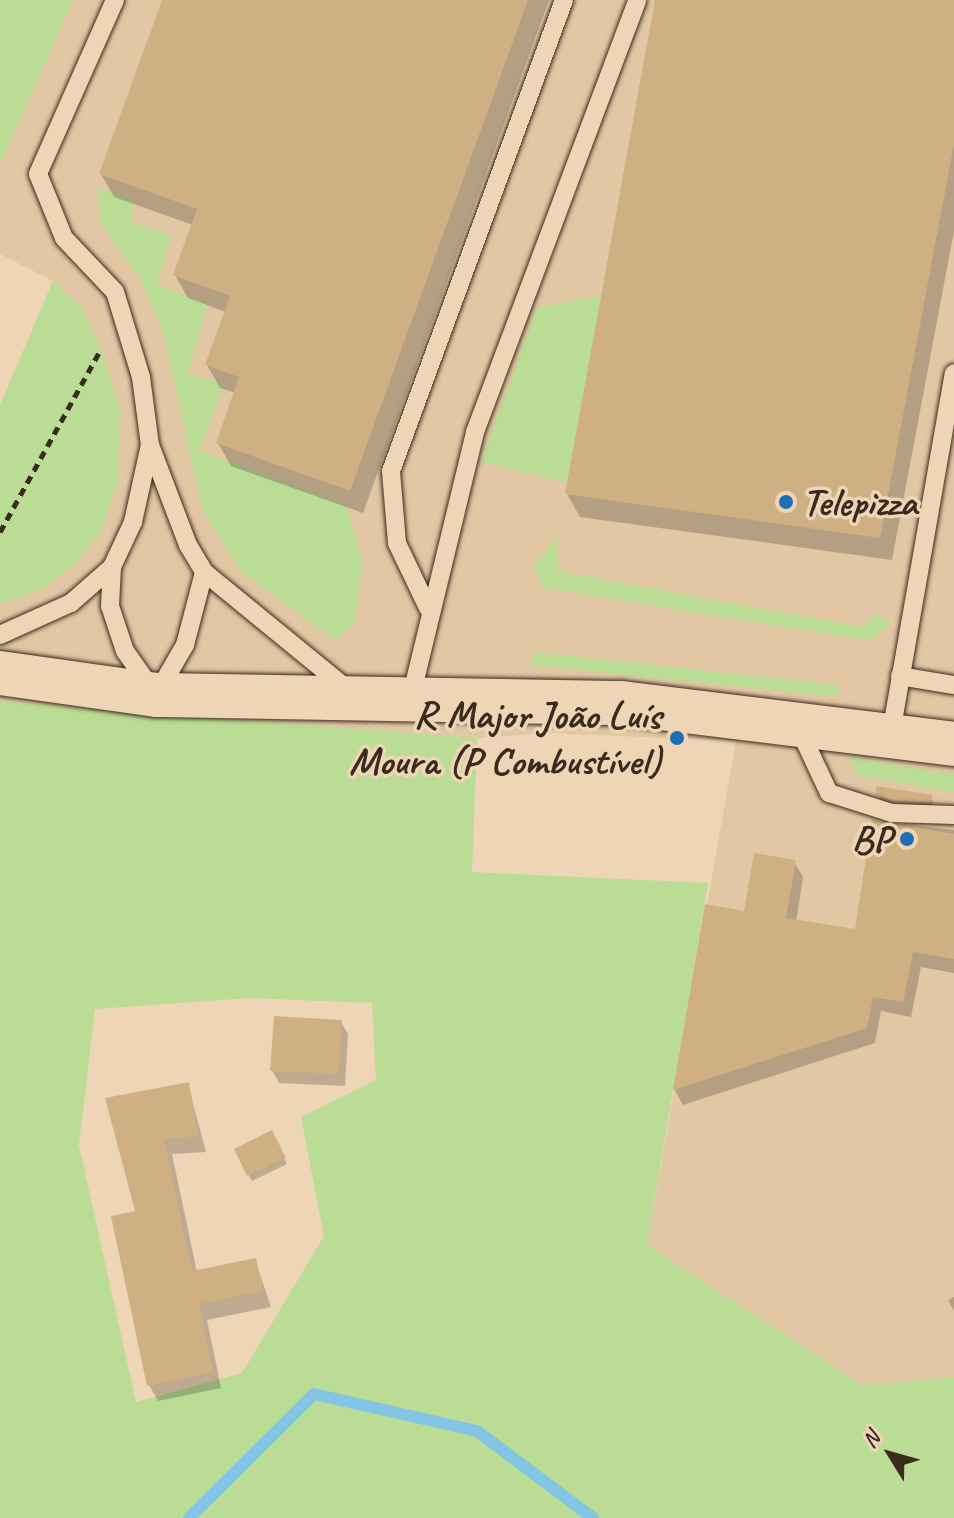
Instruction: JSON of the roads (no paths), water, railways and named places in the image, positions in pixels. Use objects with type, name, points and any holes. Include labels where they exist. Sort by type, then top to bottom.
[{"type":"street","points":[[0,673],[156,695],[621,703],[891,733],[954,744]]},
{"type":"lane","points":[[115,0],[38,174],[64,238],[115,292],[141,377],[150,445],[204,572],[356,697]]},
{"type":"lane","points":[[428,608],[397,543],[391,471],[564,0]]},
{"type":"lane","points":[[411,697],[428,608],[475,432],[637,0]]},
{"type":"lane","points":[[891,733],[954,373]]},
{"type":"lane","points":[[150,445],[133,522],[112,567],[110,606],[125,651],[156,695],[185,645],[204,572]]},
{"type":"lane","points":[[0,635],[71,603],[112,567]]},
{"type":"lane","points":[[900,676],[954,685]]},
{"type":"lane","points":[[796,723],[829,793],[892,813],[954,815]]},
{"type":"waterway","points":[[189,1518],[314,1394],[477,1431],[593,1518]]},
{"type":"place","name":"Telepizza","points":[[786,502]]},
{"type":"place","name":"R Major João Luís Moura (P Combustível)","points":[[677,738]]},
{"type":"place","name":"BP","points":[[907,839]]}]
